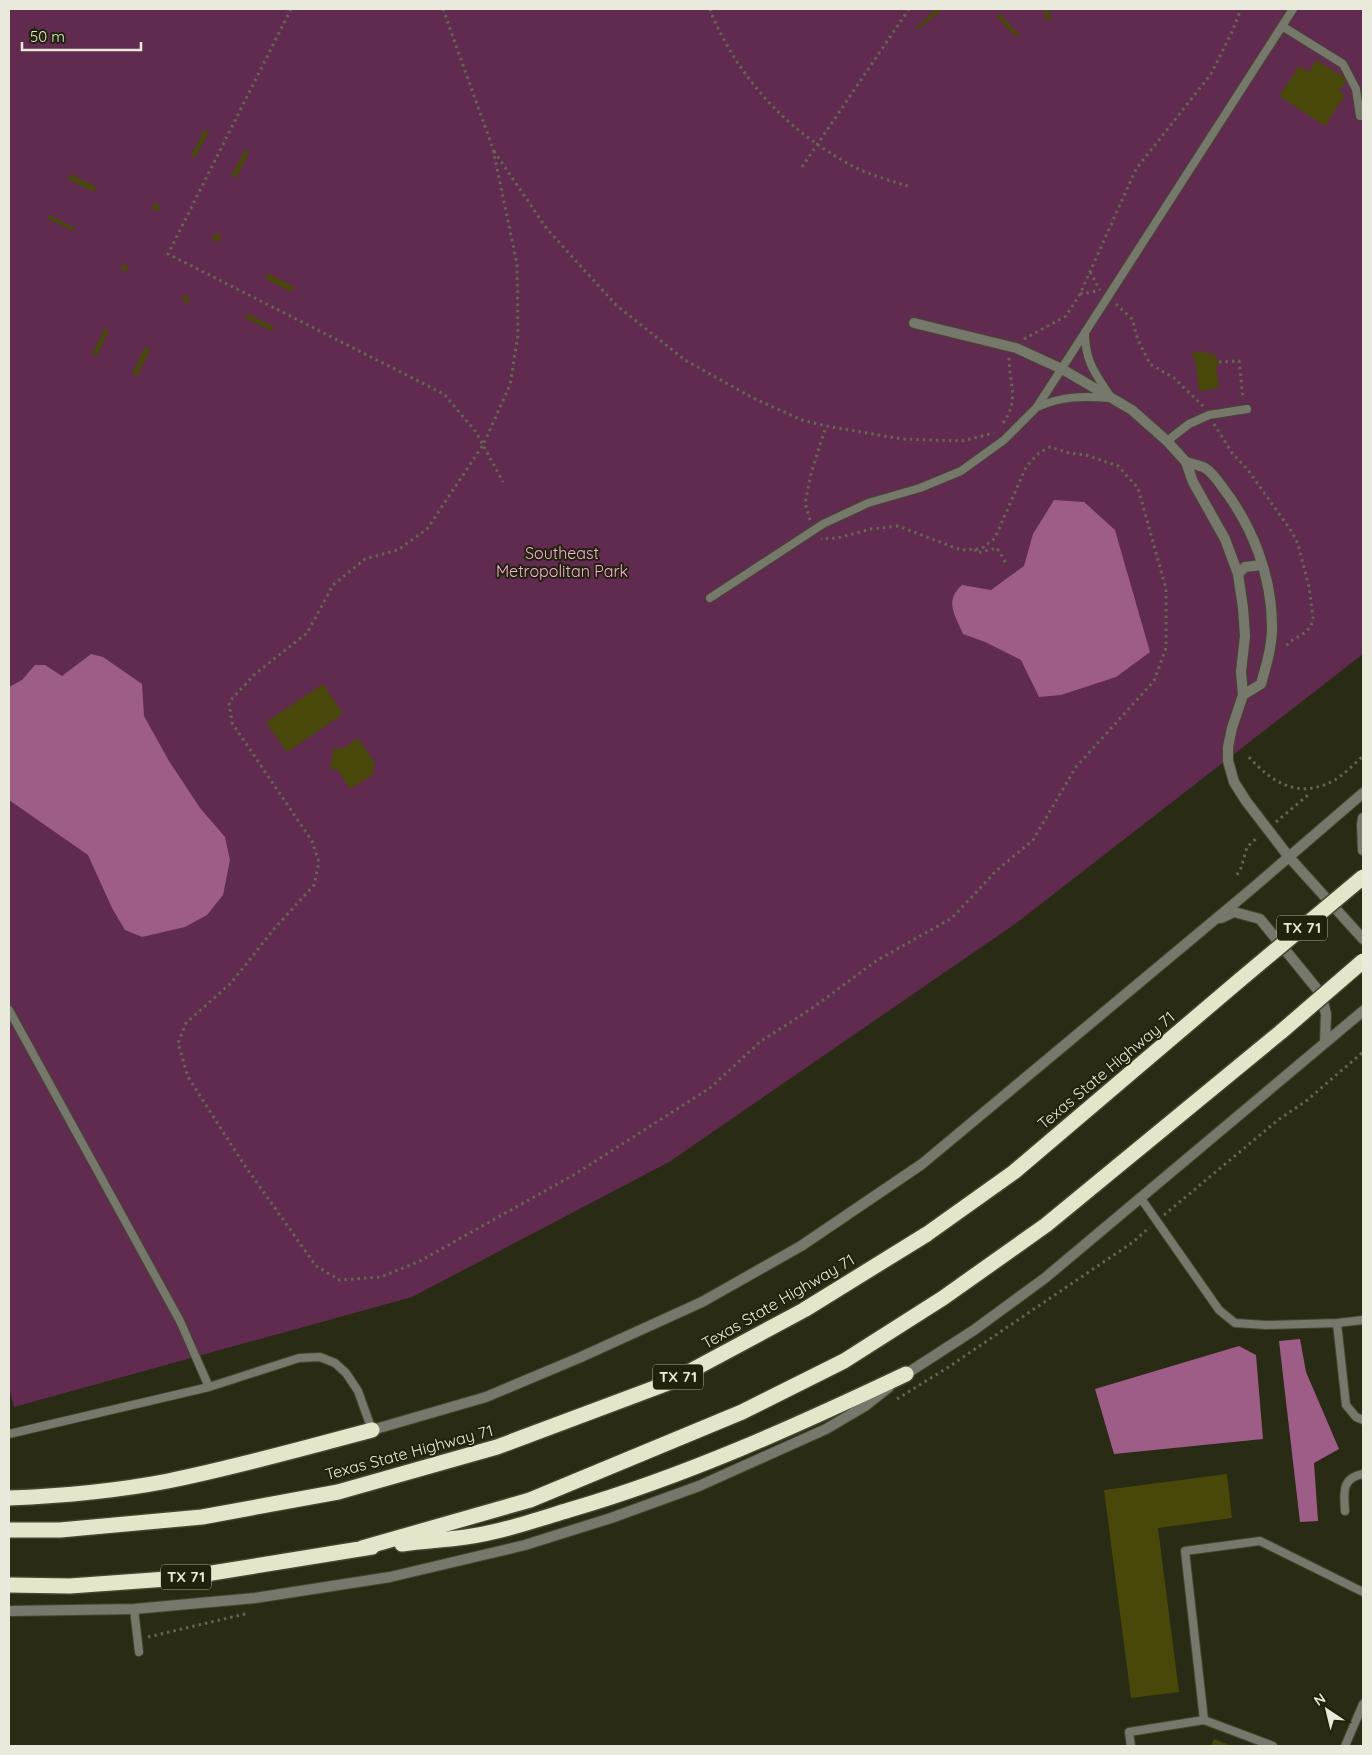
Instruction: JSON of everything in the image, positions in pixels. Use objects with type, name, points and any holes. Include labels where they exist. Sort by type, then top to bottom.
[{"type":"highway","name":"Texas State Highway 71","points":[[9,1530],[60,1530],[202,1517],[338,1492],[497,1447],[668,1383],[804,1310],[927,1234],[1014,1172],[1363,877]]},
{"type":"highway","name":"TX 71","points":[[9,1585],[70,1586],[181,1578],[362,1548],[530,1500],[742,1412],[844,1360],[944,1298],[1046,1224],[1282,1031],[1363,961]]},
{"type":"highway","points":[[362,1548],[467,1537],[541,1519],[624,1494],[716,1459],[812,1419],[906,1374]]},
{"type":"highway","points":[[9,1498],[69,1495],[167,1481],[272,1457],[372,1430]]},
{"type":"street","points":[[914,323],[1016,348],[1062,368],[1132,410],[1167,440],[1186,462],[1193,482],[1225,539],[1238,574],[1245,636],[1241,672],[1243,695],[1228,746],[1228,761],[1234,782],[1246,801],[1289,856],[1363,939]]},
{"type":"street","points":[[1186,462],[1205,468],[1232,500],[1245,521],[1267,583],[1272,628],[1269,656],[1261,684],[1243,695]]},
{"type":"street","points":[[1238,574],[1245,567],[1262,565]]},
{"type":"street","points":[[372,1430],[486,1397],[581,1357],[702,1302],[801,1246],[922,1164],[1363,793]]},
{"type":"street","points":[[1363,818],[1363,850]]},
{"type":"street","points":[[1213,921],[1234,912],[1260,919],[1321,994],[1326,1014],[1325,1043]]},
{"type":"street","points":[[9,1611],[134,1609],[255,1598],[390,1578],[525,1545],[611,1518],[699,1486],[799,1442],[826,1429],[865,1406],[906,1374],[974,1330],[1045,1278],[1363,1011]]},
{"type":"lane","points":[[710,598],[813,530],[868,503],[920,488],[961,471],[1004,440],[1037,407],[1294,9]]},
{"type":"lane","points":[[1282,26],[1343,64],[1356,88],[1360,116]]},
{"type":"lane","points":[[1085,332],[1087,356],[1092,369],[1112,398]]},
{"type":"lane","points":[[1037,407],[1053,400],[1067,397],[1112,398]]},
{"type":"lane","points":[[1167,440],[1188,424],[1209,415],[1246,409]]},
{"type":"lane","points":[[9,1010],[180,1321],[209,1387]]},
{"type":"lane","points":[[1140,1197],[1219,1310],[1235,1323],[1266,1325],[1337,1323],[1363,1320]]},
{"type":"lane","points":[[1337,1323],[1346,1405],[1356,1417],[1363,1420]]},
{"type":"lane","points":[[9,1434],[209,1387],[299,1358],[320,1357],[335,1364],[346,1373],[358,1391],[372,1430]]},
{"type":"lane","points":[[1345,1511],[1344,1489],[1350,1480],[1363,1474]]},
{"type":"lane","points":[[1204,1720],[1185,1551],[1260,1541],[1363,1592]]},
{"type":"lane","points":[[134,1609],[139,1652]]},
{"type":"lane","points":[[1345,1746],[1363,1704]]},
{"type":"lane","points":[[1131,1746],[1129,1732],[1204,1720],[1273,1746]]},
{"type":"path","points":[[291,9],[168,254],[444,394],[476,432],[502,482]]},
{"type":"path","points":[[443,9],[493,149],[517,264],[518,335],[510,386],[483,445],[427,528],[398,550],[364,559],[334,585],[308,633],[255,674],[229,702],[232,723],[312,841],[319,862],[314,885],[231,983],[186,1024],[178,1043],[188,1077],[243,1163],[316,1266],[340,1280],[381,1276],[418,1262],[586,1167],[710,1088],[761,1041],[876,961],[952,918],[996,871],[1033,840],[1076,767],[1154,681],[1166,648],[1166,589],[1138,488],[1118,466],[1086,455],[1069,453],[1050,447],[1039,453],[1026,467],[995,538],[981,549],[961,550],[898,526],[871,529],[838,538],[818,539],[813,530],[805,503],[811,474],[826,426]]},
{"type":"path","points":[[710,9],[714,22],[739,65],[770,105],[817,144],[848,164],[908,186]]},
{"type":"path","points":[[802,167],[909,9]]},
{"type":"path","points":[[493,149],[547,230],[616,305],[685,360],[753,398],[802,420],[902,439],[962,442],[995,432],[1005,421],[1013,405],[1013,390],[1008,358],[1026,337],[1066,316],[1080,294],[1136,169],[1211,74],[1241,9]]},
{"type":"path","points":[[1080,294],[1101,291],[1090,271]]},
{"type":"path","points":[[1108,297],[1132,319],[1138,340],[1150,364],[1174,378],[1201,402],[1232,453],[1248,470],[1292,532],[1298,544],[1309,587],[1314,618],[1306,632],[1285,647]]},
{"type":"path","points":[[1219,362],[1239,361],[1243,400],[1235,400]]},
{"type":"path","points":[[1201,402],[1210,402]]},
{"type":"path","points":[[975,549],[978,553],[997,548],[1007,565]]},
{"type":"path","points":[[1249,757],[1260,770],[1274,781],[1292,788],[1308,789],[1334,781],[1363,756]]},
{"type":"path","points":[[1237,874],[1242,868],[1248,847],[1308,795]]},
{"type":"green space","name":"Southeast Metropolitan Park","points":[[9,9],[1363,9],[1363,654],[1015,924],[669,1162],[412,1297],[14,1407],[9,1388]]},
{"type":"shaded area","points":[[1054,500],[1084,502],[1115,530],[1150,652],[1116,677],[1061,695],[1039,697],[1021,660],[985,642],[963,634],[954,614],[952,603],[953,597],[962,585],[991,590],[1024,566],[1033,534]]},
{"type":"shaded area","points":[[91,654],[103,657],[142,684],[144,716],[169,761],[200,808],[225,837],[230,860],[223,895],[207,915],[185,927],[142,937],[125,930],[112,908],[88,855],[9,800],[9,687],[22,680],[35,665],[45,665],[62,676]]},
{"type":"shaded area","points":[[1300,1339],[1306,1372],[1339,1449],[1314,1463],[1318,1521],[1300,1522],[1279,1341]]},
{"type":"shaded area","points":[[1239,1346],[1256,1355],[1263,1439],[1114,1454],[1095,1389]]},
{"type":"building","points":[[936,9],[941,11],[917,30],[916,28]]},
{"type":"building","points":[[1044,9],[1049,9],[1051,20],[1046,20]]},
{"type":"building","points":[[999,13],[1019,34],[1016,37],[996,16]]},
{"type":"building","points":[[1316,60],[1347,79],[1339,91],[1345,95],[1325,126],[1279,96],[1299,66],[1309,72]]},
{"type":"building","points":[[204,130],[209,132],[195,158],[191,156]]},
{"type":"building","points":[[245,150],[249,152],[236,178],[231,176]]},
{"type":"building","points":[[70,174],[96,187],[94,192],[68,179]]},
{"type":"building","points":[[158,203],[160,210],[153,211],[152,205]]},
{"type":"building","points":[[49,215],[75,228],[74,231],[48,219]]},
{"type":"building","points":[[219,233],[221,239],[214,242],[212,236]]},
{"type":"building","points":[[126,264],[128,270],[123,272],[121,266]]},
{"type":"building","points":[[268,273],[294,287],[291,292],[265,278]]},
{"type":"building","points":[[187,295],[190,301],[185,303],[182,297]]},
{"type":"building","points":[[248,314],[274,327],[272,331],[245,318]]},
{"type":"building","points":[[105,328],[109,330],[97,356],[92,354]]},
{"type":"building","points":[[145,347],[150,350],[137,376],[132,374]]},
{"type":"building","points":[[1205,351],[1206,354],[1215,353],[1215,360],[1218,359],[1219,366],[1216,366],[1219,388],[1199,391],[1195,359],[1193,359],[1192,353]]},
{"type":"building","points":[[323,684],[343,714],[287,752],[266,722]]},
{"type":"building","points":[[358,738],[375,763],[372,771],[374,774],[350,789],[338,770],[330,769],[334,748],[342,749]]},
{"type":"building","points":[[1227,1474],[1232,1518],[1158,1528],[1179,1692],[1131,1698],[1104,1490]]},
{"type":"building","points":[[1214,1739],[1232,1746],[1211,1746]]}]
